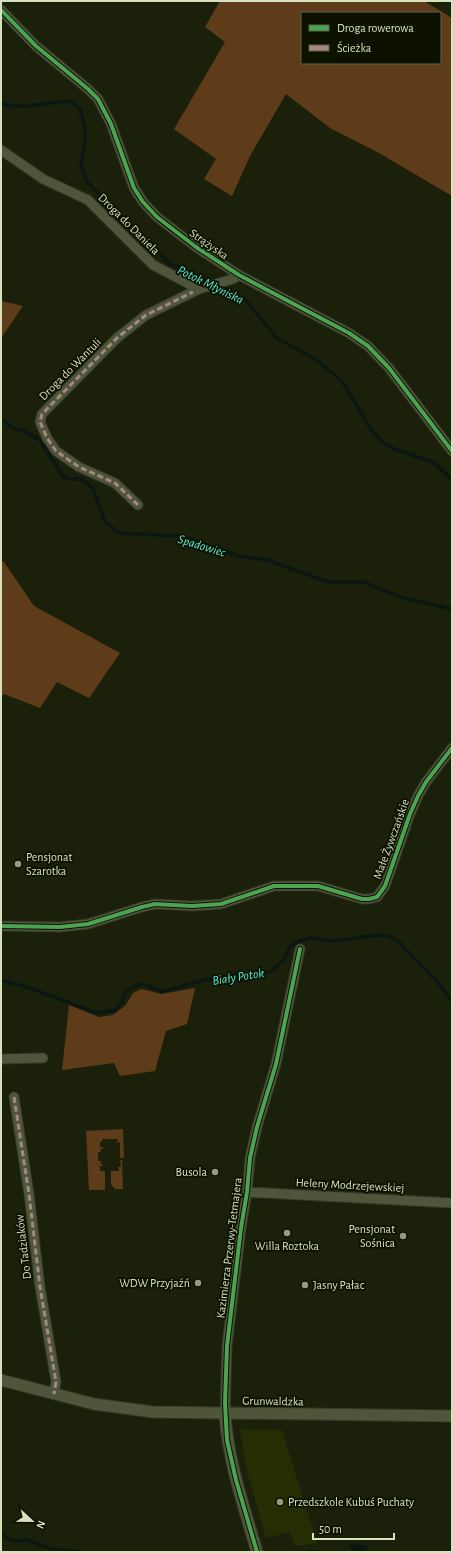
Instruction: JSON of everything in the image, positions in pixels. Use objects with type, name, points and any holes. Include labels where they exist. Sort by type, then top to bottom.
[{"type":"street","name":"Strążyska","points":[[1,10],[36,46],[88,89],[102,105],[111,124],[132,184],[148,208],[179,235],[239,276],[349,333],[368,346],[389,368],[452,451]]},
{"type":"street","name":"Droga do Daniela","points":[[1,150],[43,179],[88,200],[152,265],[203,288]]},
{"type":"street","name":"Droga do Wantuli","points":[[138,504],[115,483],[79,468],[56,451],[47,438],[40,422],[42,414],[117,338],[146,315],[203,288],[239,276]]},
{"type":"street","name":"Małe Żywczańskie","points":[[1,926],[60,928],[88,924],[155,904],[192,906],[221,904],[274,886],[318,886],[362,899],[377,897],[385,886],[410,814],[418,796],[426,782],[452,748]]},
{"type":"street","name":"Kazimierza Przerwy-Tetmajera","points":[[257,1552],[231,1460],[227,1434],[227,1346],[250,1158],[257,1127],[276,1064],[300,949]]},
{"type":"street","points":[[1,1059],[43,1058]]},
{"type":"street","name":"Do Tadziaków","points":[[14,1097],[29,1194],[40,1287],[56,1382],[54,1394]]},
{"type":"street","name":"Heleny Modrzejewskiej","points":[[247,1192],[452,1203]]},
{"type":"street","name":"Grunwaldzka","points":[[1,1380],[94,1404],[133,1411],[226,1414],[452,1416]]},
{"type":"shaded area","points":[[220,1],[424,1],[452,18],[452,196],[379,153],[330,128],[286,94],[250,156],[232,196],[204,179],[216,159],[174,129],[225,42],[205,27]]},
{"type":"shaded area","points":[[1,301],[23,306],[1,338]]},
{"type":"shaded area","points":[[1,561],[4,562],[34,606],[120,653],[89,698],[57,682],[40,708],[4,694],[1,697]]},
{"type":"shaded area","points":[[195,988],[187,1024],[166,1031],[155,1071],[120,1076],[114,1063],[62,1070],[69,1005],[99,1017],[113,1015],[126,1005],[133,993],[142,989],[161,994]]},
{"type":"shaded area","points":[[123,1129],[124,1158],[120,1158],[120,1142],[117,1143],[118,1139],[102,1139],[102,1142],[100,1142],[100,1147],[103,1147],[103,1149],[100,1148],[101,1152],[98,1152],[98,1161],[101,1161],[101,1165],[103,1164],[103,1166],[100,1166],[100,1171],[104,1171],[103,1173],[105,1171],[105,1190],[89,1190],[86,1131]]},
{"type":"shaded area","points":[[120,1160],[122,1160],[123,1189],[115,1189],[111,1184],[111,1171],[119,1171],[118,1167],[121,1167]]},
{"type":"shaded area","name":"Przedszkole Kubuś Puchaty","points":[[240,1429],[282,1430],[317,1543],[295,1546],[290,1532],[266,1538],[247,1472]]},
{"type":"shaded area","points":[[352,1543],[366,1546],[370,1552],[358,1552],[350,1549],[350,1544]]},
{"type":"waterway","name":"Potok Młyniska","points":[[1,103],[26,106],[70,101],[80,109],[85,126],[85,141],[81,165],[87,182],[169,263],[212,283]]},
{"type":"waterway","name":"Potok Młyniska","points":[[218,286],[245,299],[277,338],[315,359],[342,381],[372,431],[382,442],[392,448],[435,463],[452,480]]},
{"type":"waterway","name":"Spadowiec","points":[[1,419],[15,429],[24,431],[40,440],[63,476],[71,479],[83,479],[93,489],[105,522],[119,533],[180,536],[239,556],[267,560],[328,582],[364,582],[400,597],[452,609]]},
{"type":"waterway","name":"Biały Potok","points":[[1,980],[27,987],[97,1013],[116,1010],[122,1002],[126,992],[138,985],[144,984],[162,992],[201,981],[238,974],[264,973],[272,971],[284,960],[290,947],[299,941],[312,938],[335,941],[377,935],[388,936],[399,942],[440,985],[452,1002]]},
{"type":"waterway","points":[[1,1533],[8,1539],[15,1541],[27,1540],[52,1549],[82,1552]]},
{"type":"waterway","points":[[307,1552],[319,1552]]},
{"type":"marked path","points":[[138,505],[115,483],[79,467],[56,451],[47,438],[40,422],[42,414],[117,338],[146,315],[193,292]]},
{"type":"marked path","points":[[14,1097],[29,1194],[40,1287],[56,1382],[54,1394]]},
{"type":"cycle path","points":[[1,10],[36,46],[98,99],[111,124],[134,188],[143,202],[157,217],[196,247],[239,275],[349,333],[368,346],[389,368],[452,451]]},
{"type":"cycle path","points":[[1,926],[60,927],[88,924],[155,904],[192,906],[221,904],[274,886],[318,886],[362,899],[377,897],[385,886],[410,814],[418,796],[426,782],[452,748]]},
{"type":"cycle path","points":[[257,1552],[236,1480],[227,1440],[225,1403],[227,1346],[250,1158],[257,1127],[276,1064],[300,949]]},
{"type":"place","name":"Pensjonat Szarotka","points":[[18,864]]},
{"type":"place","name":"Busola","points":[[215,1172]]},
{"type":"place","name":"Willa Roztoka","points":[[287,1233]]},
{"type":"place","name":"Pensjonat Sośnica","points":[[403,1236]]},
{"type":"place","name":"WDW Przyjaźń","points":[[198,1283]]},
{"type":"place","name":"Jasny Pałac","points":[[305,1285]]},
{"type":"place","name":"Przedszkole Kubuś Puchaty","points":[[280,1502]]}]
